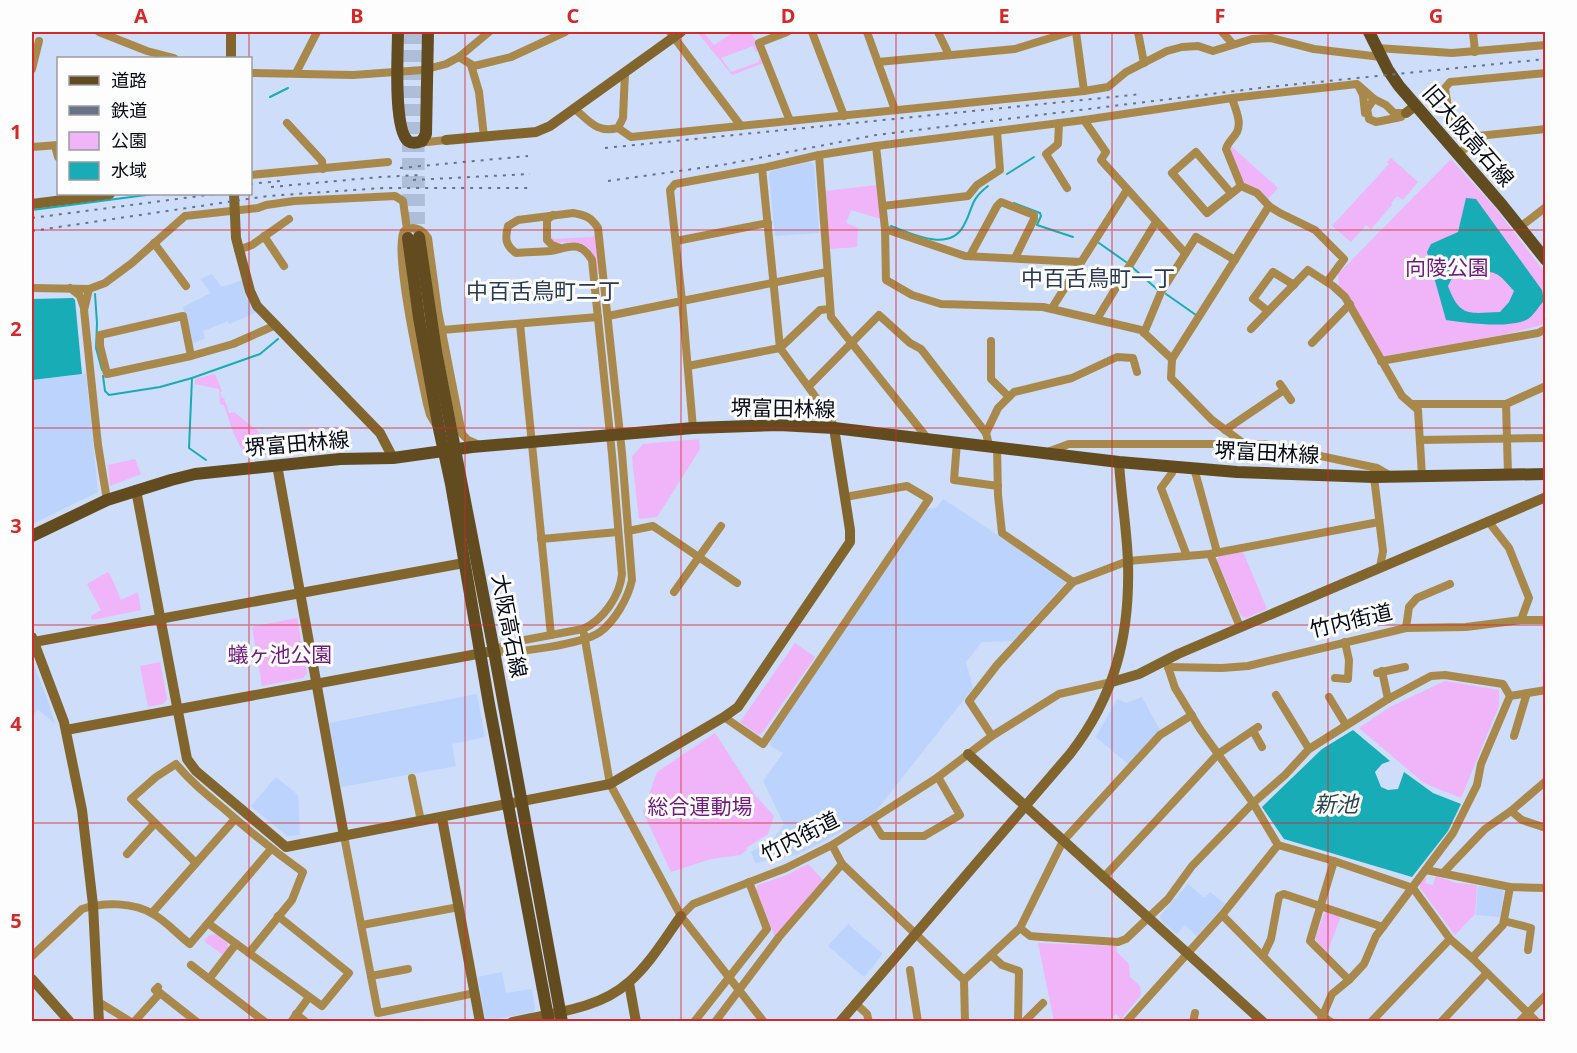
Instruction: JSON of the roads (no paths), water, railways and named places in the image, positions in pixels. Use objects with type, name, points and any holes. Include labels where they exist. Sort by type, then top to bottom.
[{"type":"main road","points":[[398,32],[398,110],[406,138],[415,143],[425,138],[428,32]]},
{"type":"main road","name":"旧大阪高石線","points":[[1369,32],[1411,110],[1458,155],[1520,227],[1545,260]]},
{"type":"main road","name":"大阪高石線","points":[[412,235],[418,308],[439,429],[450,451],[494,651],[521,802],[555,1017]]},
{"type":"main road","name":"大阪高石線","points":[[412,235],[430,315],[464,563],[508,805],[555,1017]]},
{"type":"main road","name":"堺富田林線","points":[[32,536],[107,500],[195,474],[340,459],[393,458],[481,446],[693,428],[779,425],[834,428],[957,442],[991,442],[1045,453],[1174,467],[1374,477],[1545,474]]},
{"type":"street","points":[[101,32],[147,51],[170,57]]},
{"type":"street","points":[[231,32],[231,57]]},
{"type":"street","points":[[296,73],[317,32]]},
{"type":"street","points":[[252,73],[353,75],[427,69],[446,64],[459,57],[489,32]]},
{"type":"street","points":[[471,65],[511,57],[565,32]]},
{"type":"street","points":[[787,32],[759,43],[790,121]]},
{"type":"street","points":[[812,32],[844,116]]},
{"type":"street","points":[[867,32],[895,110]]},
{"type":"street","points":[[938,32],[949,55]]},
{"type":"street","points":[[878,62],[1015,49],[1070,32]]},
{"type":"street","points":[[1076,32],[1084,91]]},
{"type":"street","points":[[1138,32],[1144,63]]},
{"type":"street","points":[[1222,32],[1233,44]]},
{"type":"street","points":[[1473,32],[1475,52]]},
{"type":"street","points":[[415,143],[536,132],[550,126],[575,109],[675,33],[741,126]]},
{"type":"street","points":[[575,109],[600,130],[618,128],[631,137],[1084,91],[1107,87],[1126,72],[1167,51],[1198,46],[1213,51],[1252,39],[1270,38],[1314,49],[1379,52],[1452,53],[1545,45]]},
{"type":"street","points":[[32,69],[39,41]]},
{"type":"street","points":[[459,57],[471,65],[479,92],[484,137]]},
{"type":"street","points":[[618,128],[622,118],[625,72]]},
{"type":"street","points":[[1545,72],[1450,82],[1445,88],[1449,122],[1455,131],[1478,136],[1545,129]]},
{"type":"street","points":[[693,428],[670,190],[675,184],[876,146],[1084,120],[1232,98],[1357,84],[1394,113],[1411,110]]},
{"type":"street","points":[[1357,84],[1363,95],[1364,111],[1369,119],[1376,122],[1411,110]]},
{"type":"street","points":[[1232,98],[1239,121],[1238,131],[1226,149],[1241,186],[1257,193],[1269,206],[1315,230],[1344,259],[1327,282]]},
{"type":"street","points":[[1369,119],[1367,109],[1374,99]]},
{"type":"street","points":[[1084,120],[1106,152],[1101,160],[1185,254]]},
{"type":"street","points":[[287,123],[322,160],[323,169]]},
{"type":"street","points":[[426,123],[432,136],[446,140]]},
{"type":"street","points":[[1059,123],[1058,144],[1046,154],[1067,188]]},
{"type":"street","points":[[883,206],[968,196],[977,185],[1000,170],[997,131]]},
{"type":"street","points":[[1458,155],[1478,136]]},
{"type":"street","points":[[32,147],[57,146]]},
{"type":"street","points":[[876,146],[885,229],[886,280],[912,295],[941,304],[1052,308],[1141,330],[1172,359]]},
{"type":"street","points":[[1231,193],[1196,152],[1172,172],[1208,213],[1241,186]]},
{"type":"street","points":[[819,155],[831,317],[928,439]]},
{"type":"street","points":[[252,175],[388,162]]},
{"type":"street","points":[[136,490],[187,759],[196,771],[286,847],[610,784],[738,707],[850,542],[845,497],[831,417],[780,348],[762,168]]},
{"type":"street","points":[[1052,308],[1127,190]]},
{"type":"street","points":[[32,204],[102,195]]},
{"type":"street","points":[[234,195],[238,250],[250,291],[256,303],[380,433],[393,458]]},
{"type":"street","points":[[32,288],[89,289],[107,281],[132,263],[185,216],[294,201],[395,196],[403,201],[412,235]]},
{"type":"street","points":[[970,256],[1001,202],[1034,215],[1015,258]]},
{"type":"street","points":[[1243,443],[1212,420],[1171,378],[1172,359],[1269,206]]},
{"type":"street","points":[[1520,227],[1545,207]]},
{"type":"street","points":[[66,730],[481,653],[494,651],[510,653],[584,639],[603,630],[630,590],[632,570],[628,531],[614,436],[598,317],[592,260],[588,253],[573,246],[516,253],[510,249],[505,238],[508,226],[518,220],[584,214],[592,219],[598,228],[608,316],[614,436],[618,532],[622,574],[621,584],[602,616],[592,625],[583,629],[508,643],[494,651]]},
{"type":"street","points":[[553,216],[547,220],[547,240],[560,248]]},
{"type":"street","points":[[238,250],[252,244],[289,219]]},
{"type":"street","points":[[1097,319],[1156,222]]},
{"type":"street","points":[[676,241],[768,223]]},
{"type":"street","points":[[412,235],[418,229],[428,238],[442,330],[462,434],[468,440],[481,446]]},
{"type":"street","points":[[885,229],[970,256],[1081,261]]},
{"type":"street","points":[[264,236],[284,266]]},
{"type":"street","points":[[1143,333],[1161,292],[1196,237],[1235,260]]},
{"type":"street","points":[[153,243],[186,286]]},
{"type":"street","points":[[1251,329],[1308,270],[1345,297],[1402,396],[1418,410],[1422,476]]},
{"type":"street","points":[[608,316],[827,272]]},
{"type":"street","points":[[1268,311],[1253,300],[1273,272],[1294,285]]},
{"type":"street","points":[[70,288],[80,296],[84,310],[107,500]]},
{"type":"street","points":[[84,310],[89,289]]},
{"type":"street","points":[[1312,343],[1350,304]]},
{"type":"street","points":[[688,366],[780,348],[820,310],[830,309]]},
{"type":"street","points":[[809,386],[879,315],[910,343],[921,348],[991,442]]},
{"type":"street","points":[[191,356],[183,316],[100,335],[100,346],[107,374],[191,356],[232,344],[276,325]]},
{"type":"street","points":[[442,330],[598,317]]},
{"type":"street","points":[[520,324],[551,635]]},
{"type":"street","points":[[1381,361],[1538,333],[1545,329]]},
{"type":"street","points":[[990,341],[991,379],[1009,397]]},
{"type":"street","points":[[1073,582],[1002,533],[991,442],[999,408],[1014,392],[1072,378],[1117,357],[1133,358],[1137,372]]},
{"type":"street","points":[[1413,404],[1506,404],[1545,386]]},
{"type":"street","points":[[1226,430],[1282,387],[1291,400]]},
{"type":"street","points":[[1506,404],[1508,474]]},
{"type":"street","points":[[1420,440],[1545,438]]},
{"type":"street","points":[[957,442],[954,480],[998,486]]},
{"type":"street","points":[[1045,453],[1069,444],[1243,443],[1279,446],[1312,453],[1377,468],[1391,476]]},
{"type":"street","points":[[840,1022],[1080,742],[1093,721],[1112,682],[1128,605],[1128,561],[1119,462]]},
{"type":"street","points":[[277,465],[378,1013],[475,993]]},
{"type":"street","points":[[1174,467],[1161,488],[1187,556]]},
{"type":"street","points":[[1194,468],[1213,553],[1240,627]]},
{"type":"street","points":[[1374,477],[1383,551],[1380,567]]},
{"type":"street","points":[[724,717],[763,744],[929,499],[907,486],[845,497]]},
{"type":"street","points":[[1112,682],[1167,664],[1178,654],[1545,497]]},
{"type":"street","points":[[1488,521],[1509,548],[1528,598],[1521,620]]},
{"type":"street","points":[[992,736],[969,701],[997,665],[1073,582],[1128,561],[1213,553],[1379,522]]},
{"type":"street","points":[[628,531],[653,526],[737,584]]},
{"type":"street","points":[[674,592],[721,526]]},
{"type":"street","points":[[541,539],[618,532]]},
{"type":"street","points":[[99,1022],[93,906],[82,810],[66,730],[33,639],[464,563]]},
{"type":"street","points":[[1406,628],[1409,607],[1417,598],[1450,584]]},
{"type":"street","name":"竹内街道","points":[[1167,664],[1222,668],[1248,666],[1406,628],[1466,627],[1521,620],[1545,620]]},
{"type":"street","points":[[583,629],[610,784],[681,916],[764,1022]]},
{"type":"street","points":[[1335,678],[1348,679],[1349,660],[1345,642]]},
{"type":"street","points":[[1167,664],[1175,688],[1191,715],[1253,803],[1278,845],[1413,888],[1450,939],[1537,1022]]},
{"type":"street","points":[[1388,699],[1379,672],[1405,667]]},
{"type":"street","points":[[1020,928],[1030,936],[1118,942],[1126,939],[1168,899],[1191,866],[1253,803],[1309,750],[1346,724],[1431,676],[1445,675],[1503,684],[1510,696]]},
{"type":"street","name":"竹内街道","points":[[512,1022],[555,1017],[603,998],[629,983],[693,904],[786,868],[832,845],[938,777],[992,736],[1059,694],[1112,682]]},
{"type":"street","points":[[1510,696],[1545,690]]},
{"type":"street","points":[[1514,736],[1527,693]]},
{"type":"street","points":[[1276,695],[1309,750]]},
{"type":"street","points":[[1321,1019],[1332,994],[1364,964],[1376,936],[1453,833],[1477,785],[1481,764],[1510,696]]},
{"type":"street","points":[[1329,697],[1346,724]]},
{"type":"street","points":[[964,980],[1020,928],[1063,841],[1160,735],[1191,715]]},
{"type":"street","points":[[1103,878],[1218,754],[1255,729],[1262,747]]},
{"type":"street","points":[[968,754],[1263,1022]]},
{"type":"street","points":[[196,863],[131,799],[156,777],[176,764],[187,777],[235,819],[303,872],[292,900],[249,953]]},
{"type":"street","points":[[872,820],[882,836],[924,836],[960,815],[938,777]]},
{"type":"street","points":[[412,778],[421,822]]},
{"type":"street","points":[[1443,873],[1485,829],[1511,811],[1545,781]]},
{"type":"street","points":[[1511,811],[1522,820],[1545,828]]},
{"type":"street","points":[[442,818],[480,1022]]},
{"type":"street","points":[[152,914],[235,819]]},
{"type":"street","points":[[127,854],[155,823]]},
{"type":"street","points":[[832,845],[842,864],[964,980],[965,1022]]},
{"type":"street","points":[[1129,1020],[1222,915],[1278,845]]},
{"type":"street","points":[[32,956],[82,909],[93,906],[129,905],[152,914],[190,944],[271,849]]},
{"type":"street","points":[[1334,861],[1310,941],[1349,980]]},
{"type":"street","points":[[715,1022],[779,937],[842,864]]},
{"type":"street","points":[[1426,870],[1510,887],[1545,888]]},
{"type":"street","points":[[694,1022],[767,929],[749,882]]},
{"type":"street","points":[[1472,958],[1503,925],[1510,887]]},
{"type":"street","points":[[1263,956],[1271,939],[1279,896],[1284,894],[1383,927]]},
{"type":"street","points":[[362,926],[459,907]]},
{"type":"street","points":[[1222,915],[1321,1019],[1331,1022]]},
{"type":"street","points":[[209,924],[322,1006],[349,973],[278,916]]},
{"type":"street","points":[[1504,921],[1531,928],[1528,950]]},
{"type":"street","points":[[1371,1022],[1450,939]]},
{"type":"street","points":[[209,979],[236,944]]},
{"type":"street","points":[[991,955],[1002,965],[1019,971],[1018,1022]]},
{"type":"street","points":[[191,965],[265,1022]]},
{"type":"street","points":[[371,976],[408,969]]},
{"type":"street","points":[[910,970],[918,1022]]},
{"type":"street","points":[[1442,1022],[1487,973]]},
{"type":"street","points":[[32,979],[70,1022]]},
{"type":"street","points":[[629,983],[636,1022]]},
{"type":"street","points":[[135,1019],[159,990],[197,1022]]},
{"type":"street","points":[[1519,1022],[1545,995]]},
{"type":"street","points":[[291,1022],[309,997]]},
{"type":"street","points":[[97,1001],[135,1019],[148,1022]]},
{"type":"street","points":[[855,1003],[867,1014],[869,1022]]},
{"type":"street","points":[[1024,1022],[1043,1004]]},
{"type":"street","points":[[297,1014],[306,1022]]},
{"type":"water","points":[[1466,198],[1476,199],[1542,290],[1544,301],[1528,319],[1499,325],[1446,320],[1427,252],[1431,244],[1458,232]],"holes":[[[1491,272],[1499,276],[1514,291],[1509,302],[1500,312],[1473,313],[1462,309],[1452,296],[1448,286],[1454,274]]]},
{"type":"water","points":[[73,298],[82,374],[32,380],[32,299]]},
{"type":"water","name":"新池","points":[[1353,730],[1390,761],[1382,764],[1375,772],[1381,787],[1388,790],[1398,789],[1404,772],[1433,793],[1461,804],[1448,831],[1412,877],[1284,839],[1262,807],[1322,749]]},
{"type":"waterway","points":[[270,97],[288,88]]},
{"type":"waterway","points":[[1007,174],[1034,157]]},
{"type":"waterway","points":[[891,226],[920,237],[940,240],[950,238],[964,225],[975,200],[988,186]]},
{"type":"waterway","points":[[32,210],[146,195]]},
{"type":"waterway","points":[[1014,203],[1040,213],[1037,225],[1073,237]]},
{"type":"waterway","points":[[1099,243],[1126,262]]},
{"type":"waterway","points":[[1132,267],[1158,290]]},
{"type":"waterway","points":[[95,294],[96,348],[102,370]]},
{"type":"waterway","points":[[1166,294],[1196,315]]},
{"type":"waterway","points":[[192,378],[260,354],[278,339]]},
{"type":"waterway","points":[[103,376],[105,391],[109,395],[160,387],[192,378],[189,448],[206,460]]},
{"type":"tunnel","points":[[408,32],[408,228]]},
{"type":"tunnel","points":[[418,32],[419,237]]},
{"type":"railway","points":[[608,181],[722,165],[876,135],[1268,87],[1546,59]]},
{"type":"railway","points":[[605,148],[1142,94]]},
{"type":"railway","points":[[400,168],[528,156]]},
{"type":"railway","points":[[413,180],[530,174]]},
{"type":"railway","points":[[271,187],[421,175]]},
{"type":"railway","points":[[252,184],[280,181]]},
{"type":"railway","points":[[32,231],[268,196],[383,188],[531,188]]},
{"type":"railway","points":[[32,218],[207,195]]},
{"type":"district","name":"中百舌鳥町一丁","points":[[1098,278]]},
{"type":"district","name":"中百舌鳥町二丁","points":[[543,291]]},
{"type":"park label","name":"向陵公園","points":[[1447,268]]},
{"type":"park label","name":"蟻ヶ池公園","points":[[280,655]]},
{"type":"park label","name":"総合運動場","points":[[700,807]]}]
